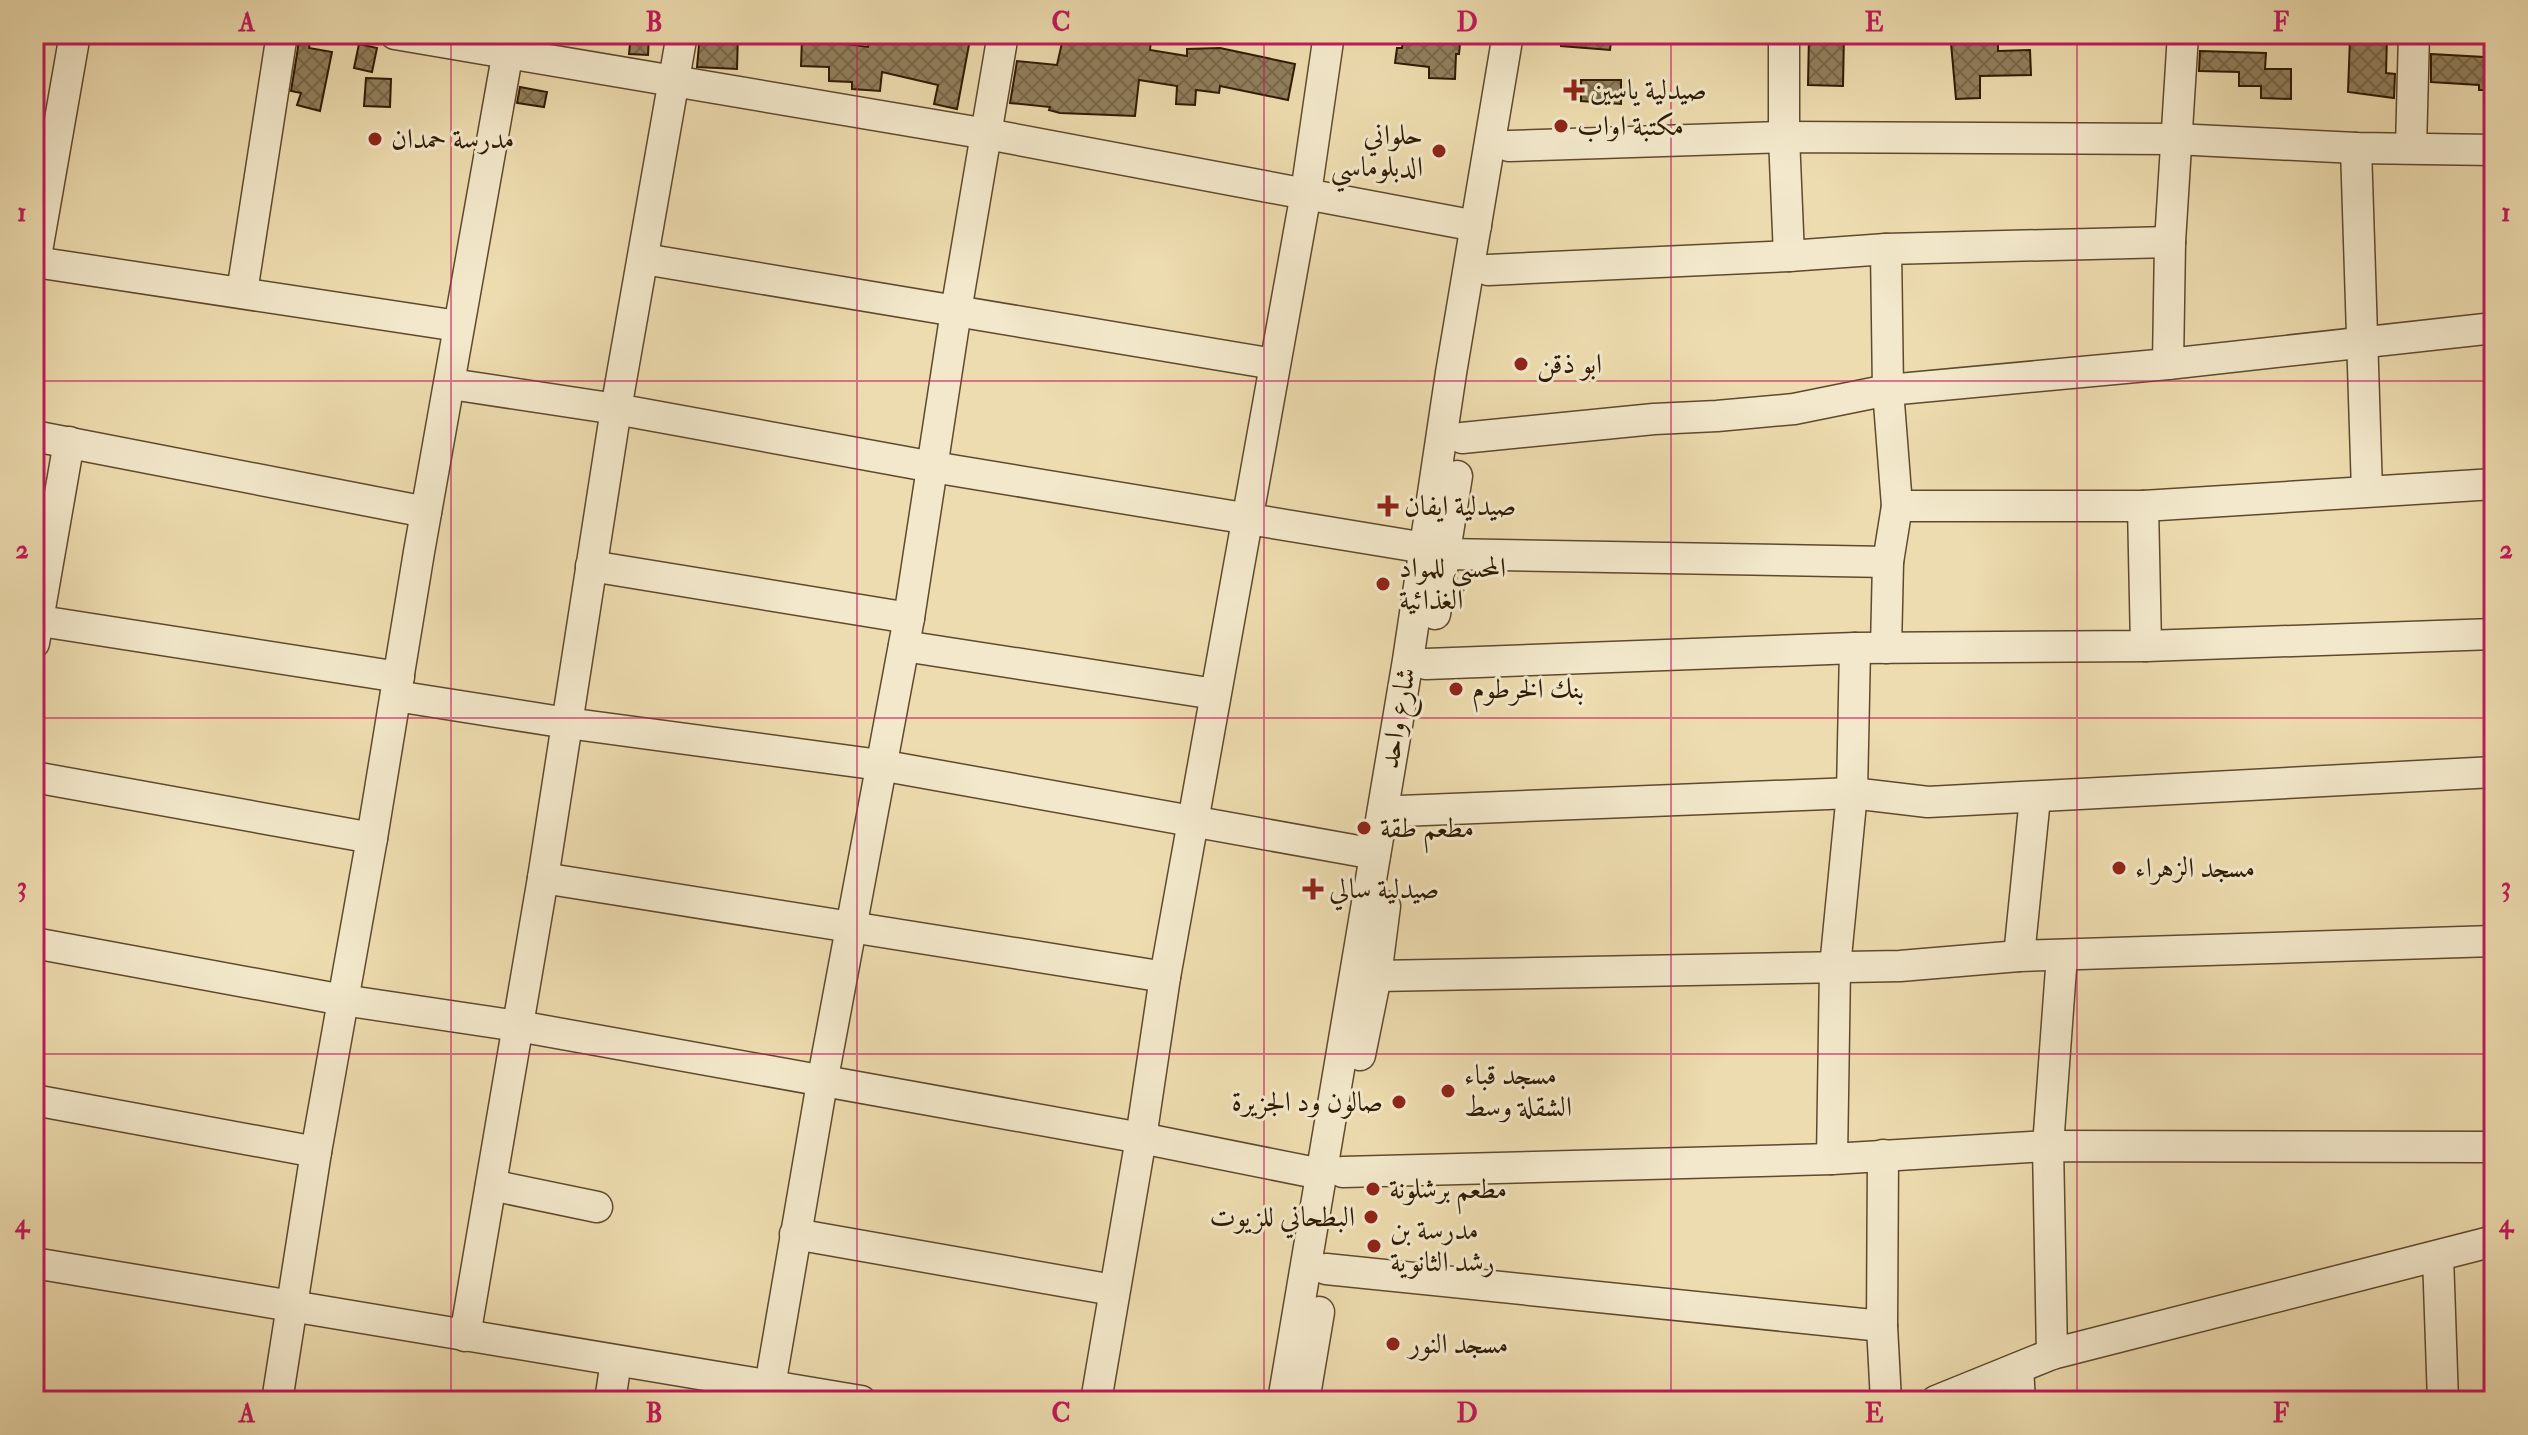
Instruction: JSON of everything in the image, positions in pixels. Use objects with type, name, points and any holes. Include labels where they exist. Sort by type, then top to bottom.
[{"type":"street","points":[[75,34],[46,119],[34,265],[242,292],[458,326]]},
{"type":"street","points":[[242,292],[282,34]]},
{"type":"street","points":[[395,34],[510,44],[673,82],[987,134],[1476,226]]},
{"type":"street","points":[[465,1336],[543,878],[616,409],[682,34]]},
{"type":"street","points":[[770,1386],[822,1083],[906,632],[1003,34]]},
{"type":"street","points":[[1096,1401],[1165,977],[1306,193],[1329,34]]},
{"type":"street","name":"شارع واحد","points":[[1352,1038],[1376,976],[1400,811],[1426,664],[1436,551],[1462,375],[1476,226],[1508,34]]},
{"type":"street","name":"شارع واحد","points":[[1283,1401],[1332,1173],[1375,854],[1462,438],[1462,375],[1488,270],[1529,34]]},
{"type":"street","points":[[1784,34],[1789,256]]},
{"type":"street","points":[[2168,364],[2170,242],[2183,34]]},
{"type":"street","points":[[2411,148],[2414,34]]},
{"type":"street","points":[[277,1401],[316,1152],[426,512],[451,384],[458,326],[510,44]]},
{"type":"street","points":[[1509,146],[1784,137],[2175,139],[2356,148],[2494,150]]},
{"type":"street","points":[[2356,148],[2367,491]]},
{"type":"street","points":[[1488,270],[1886,249],[2170,242]]},
{"type":"street","points":[[1886,249],[1888,390],[1897,506],[1888,562],[1886,648]]},
{"type":"street","points":[[644,259],[1274,364]]},
{"type":"street","points":[[1462,438],[1794,409],[1888,390],[2168,364],[2494,328]]},
{"type":"street","points":[[451,384],[616,409],[933,467],[1436,551],[1888,562]]},
{"type":"street","points":[[34,436],[426,512]]},
{"type":"street","points":[[69,442],[36,628],[398,687],[567,723],[880,765],[1375,854]]},
{"type":"street","points":[[1897,506],[2143,506],[2494,484]]},
{"type":"street","points":[[2143,506],[2146,646]]},
{"type":"street","points":[[591,566],[1215,694]]},
{"type":"street","points":[[1426,664],[1855,648],[2146,646],[2494,634]]},
{"type":"street","points":[[1832,1159],[1835,967],[1852,793],[1855,648]]},
{"type":"street","points":[[1400,811],[1852,793],[1928,802],[2494,772]]},
{"type":"street","points":[[34,777],[372,838]]},
{"type":"street","points":[[2019,956],[2035,798]]},
{"type":"street","points":[[543,878],[1165,977]]},
{"type":"street","points":[[1376,976],[1900,966],[2019,956],[2494,941]]},
{"type":"street","points":[[34,943],[343,1000],[518,1026],[1332,1173],[1832,1159],[2048,1146],[2494,1147]]},
{"type":"street","points":[[2052,1354],[2048,1146],[2062,955]]},
{"type":"street","points":[[34,1100],[316,1152]]},
{"type":"street","points":[[1883,1155],[1882,1326],[1886,1401]]},
{"type":"street","name":"شارع واحد","points":[[1304,1401],[1326,1269],[1332,1173]]},
{"type":"street","points":[[491,1185],[597,1207]]},
{"type":"street","points":[[795,1234],[1113,1290]]},
{"type":"street","points":[[1936,1401],[2052,1354],[2494,1241]]},
{"type":"street","points":[[2438,1256],[2443,1401]]},
{"type":"street","points":[[34,1263],[861,1401]]},
{"type":"street","points":[[1326,1269],[1882,1326]]},
{"type":"street","points":[[610,1401],[616,1361]]},
{"type":"street","points":[[2018,1368],[2020,1401]]},
{"type":"building","points":[[631,34],[649,34],[648,55],[629,54]]},
{"type":"building","points":[[700,34],[738,34],[737,69],[697,67]]},
{"type":"building","points":[[870,34],[914,42],[915,34],[971,34],[957,109],[934,104],[938,85],[882,72],[880,91],[852,89],[852,82],[829,81],[829,67],[801,66],[802,38],[868,47]]},
{"type":"building","points":[[1064,34],[1117,34],[1151,40],[1150,50],[1187,56],[1187,49],[1220,48],[1295,64],[1288,100],[1220,86],[1219,93],[1196,90],[1195,105],[1176,104],[1177,86],[1139,80],[1135,116],[1060,113],[1049,110],[1050,107],[1010,103],[1017,61],[1057,65]]},
{"type":"building","points":[[1404,34],[1461,34],[1455,79],[1429,78],[1429,67],[1395,63],[1397,48],[1402,48]]},
{"type":"building","points":[[1562,34],[1612,34],[1610,50],[1561,46]]},
{"type":"building","points":[[1809,34],[1844,34],[1843,86],[1808,85]]},
{"type":"building","points":[[300,35],[311,36],[309,48],[332,52],[320,111],[297,105],[301,93],[291,91]]},
{"type":"building","points":[[2350,38],[2387,38],[2386,73],[2395,74],[2394,98],[2348,92]]},
{"type":"building","points":[[1998,41],[1998,51],[2030,50],[2031,75],[1980,76],[1980,98],[1956,99],[1951,43]]},
{"type":"building","points":[[359,44],[377,48],[372,72],[354,68]]},
{"type":"building","points":[[2200,51],[2266,53],[2265,69],[2291,69],[2291,99],[2261,98],[2261,86],[2239,86],[2239,72],[2199,71]]},
{"type":"building","points":[[2431,54],[2484,57],[2485,68],[2494,67],[2494,90],[2479,90],[2479,85],[2431,82]]},
{"type":"building","points":[[366,78],[391,79],[390,107],[364,106]]},
{"type":"building","points":[[1581,80],[1621,80],[1621,104],[1581,101]]},
{"type":"building","points":[[520,87],[547,92],[544,107],[517,103]]},
{"type":"place","name":"صيدلية ياسين","points":[[1574,90]]},
{"type":"place","name":"مكتبة اواب","points":[[1561,126]]},
{"type":"place","name":"مدرسة حمدان","points":[[375,139]]},
{"type":"place","name":"حلواني الدبلوماسي","points":[[1439,151]]},
{"type":"place","name":"ابو ذقن","points":[[1521,364]]},
{"type":"place","name":"صيدلية ايفان","points":[[1388,506]]},
{"type":"place","name":"المحسي للمواد الغذائية","points":[[1383,584]]},
{"type":"place","name":"بنك الخرطوم","points":[[1456,689]]},
{"type":"place","name":"مطعم طقة","points":[[1364,828]]},
{"type":"place","name":"مسجد الزهراء","points":[[2119,868]]},
{"type":"place","name":"صيدلية سالي","points":[[1313,889]]},
{"type":"place","name":"مسجد قباء الشقلة وسط","points":[[1448,1091]]},
{"type":"place","name":"صالون ود الجزيرة","points":[[1399,1102]]},
{"type":"place","name":"مطعم برشلونة","points":[[1373,1189]]},
{"type":"place","name":"البطحاني للزيوت","points":[[1371,1217]]},
{"type":"place","name":"مدرسة بن رشد الثانوية","points":[[1374,1246]]},
{"type":"place","name":"مسجد النور","points":[[1393,1344]]}]
